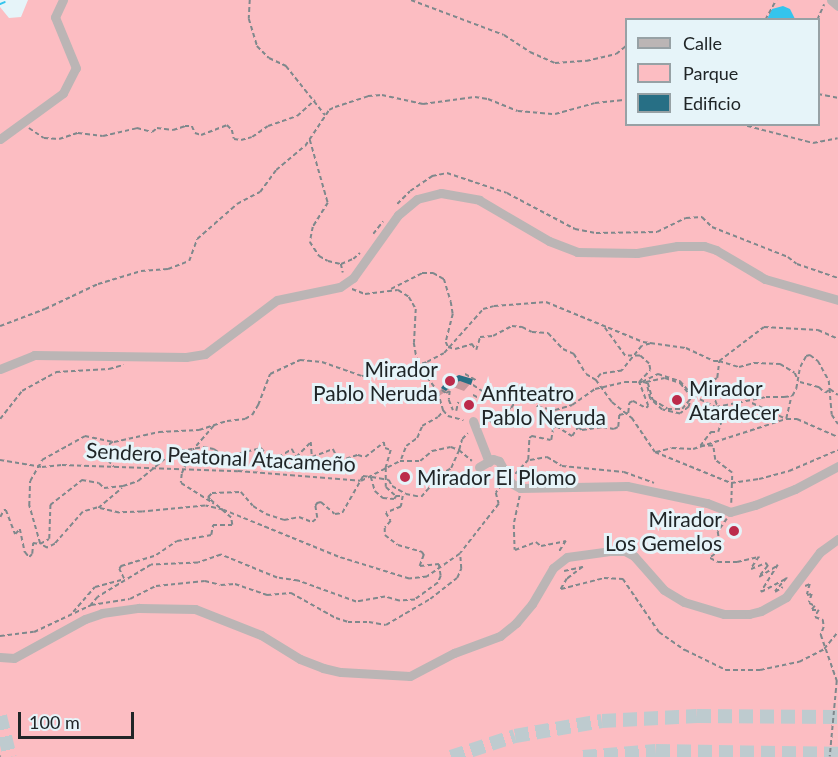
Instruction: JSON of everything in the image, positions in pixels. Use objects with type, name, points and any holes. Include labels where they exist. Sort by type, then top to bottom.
[{"type":"street","points":[[0,139],[63,93],[76,68],[55,17],[63,0]]},
{"type":"street","points":[[831,0],[838,6]]},
{"type":"street","points":[[0,369],[34,355],[186,357],[205,354],[277,300],[340,287],[357,273],[398,214],[417,199],[441,193],[479,200],[549,241],[570,250],[598,254],[637,253],[693,245],[704,246],[716,250],[765,279],[838,300]]},
{"type":"street","points":[[473,421],[489,462]]},
{"type":"street","points":[[479,467],[489,462],[499,461],[509,479],[520,488],[627,486],[741,510],[795,489],[838,466]]},
{"type":"street","points":[[0,657],[14,658],[85,619],[109,612],[139,608],[195,609],[261,635],[300,659],[323,668],[341,672],[410,676],[454,653],[500,636],[532,604],[553,568],[567,557],[610,551],[625,552],[634,556],[657,583],[674,596],[697,607],[724,614],[749,614],[776,604],[786,597],[820,552],[838,538]]},
{"type":"path","points":[[250,0],[249,19],[257,46],[269,58],[286,66],[315,100],[325,116]]},
{"type":"path","points":[[411,0],[504,35],[530,52],[555,63],[586,61],[616,54],[625,47]]},
{"type":"path","points":[[766,18],[776,0]]},
{"type":"path","points":[[818,18],[825,0]]},
{"type":"path","points":[[820,94],[838,98]]},
{"type":"path","points":[[0,326],[45,309],[98,284],[141,271],[168,269],[189,261],[197,238],[237,204],[260,192],[276,170],[310,140],[325,116],[335,108],[368,96],[382,95],[423,104],[475,97],[488,99],[518,111],[537,114],[555,114],[595,103],[625,100]]},
{"type":"path","points":[[26,126],[44,138],[59,139],[78,133],[103,136],[137,128],[145,128],[152,132],[156,128],[172,130],[185,126],[192,126],[195,133],[201,135],[227,125],[232,130],[234,139],[241,140],[252,137],[268,126],[297,116],[315,100]]},
{"type":"path","points":[[748,126],[813,143],[838,138]]},
{"type":"path","points":[[310,140],[328,203],[313,227],[310,242],[319,256],[341,264],[353,259],[366,247]]},
{"type":"path","points":[[397,204],[410,191],[432,176],[447,173],[507,194],[575,229],[596,232],[657,232],[686,218],[702,217],[712,227],[788,257],[797,264],[838,278]]},
{"type":"path","points":[[371,239],[385,218]]},
{"type":"path","points":[[341,264],[345,283],[356,292],[365,294],[379,294],[423,273],[433,273],[444,279],[453,314],[446,342],[448,347]]},
{"type":"path","points":[[391,289],[398,290],[409,297],[416,309],[414,343],[418,365],[438,392],[443,410],[448,416],[473,421],[511,408],[520,394],[527,395],[538,407],[555,410],[572,405],[602,387],[625,382],[646,382],[660,378],[676,380],[692,397]]},
{"type":"path","points":[[114,467],[103,455],[104,449],[114,442],[159,432],[186,431],[214,426],[252,415],[270,374],[300,360],[322,362],[362,376],[418,365],[437,358],[483,309],[507,303],[546,302],[651,344],[686,348],[739,367],[754,363],[780,364],[795,373],[798,381]]},
{"type":"path","points":[[448,347],[455,349],[472,344],[477,350],[480,337],[493,336],[512,326],[522,327],[532,332],[548,333],[563,350],[574,354],[586,374],[596,380],[626,415],[632,418],[655,452],[731,483],[789,471],[838,450]]},
{"type":"path","points":[[604,327],[625,356],[644,359],[650,370],[641,382]]},
{"type":"path","points":[[700,446],[711,432],[718,432],[722,419],[708,383],[717,378],[719,361],[764,327],[818,330],[838,339]]},
{"type":"path","points":[[596,380],[601,374],[622,371],[642,346],[651,344]]},
{"type":"path","points":[[786,419],[800,367],[806,356],[810,355],[824,371],[830,389],[832,415],[838,424]]},
{"type":"path","points":[[0,419],[22,392],[56,372],[109,369],[140,356]]},
{"type":"path","points":[[465,374],[476,380]]},
{"type":"path","points":[[641,382],[653,375],[667,375],[680,381],[692,397],[716,407],[766,397],[792,396]]},
{"type":"path","points":[[798,381],[819,387],[825,393],[830,389]]},
{"type":"path","points":[[626,415],[633,401],[646,408],[648,406],[641,382]]},
{"type":"path","points":[[646,382],[650,399],[662,410],[672,414],[685,411],[692,397]]},
{"type":"path","points":[[473,384],[487,394]]},
{"type":"path","points":[[830,389],[838,395]]},
{"type":"path","points":[[442,390],[446,393],[450,391],[449,400],[454,411],[458,402]]},
{"type":"path","points":[[473,395],[482,399]]},
{"type":"path","points":[[441,400],[449,400]]},
{"type":"path","points":[[371,477],[385,480],[409,495],[421,497],[440,475],[451,468],[473,421],[467,402]]},
{"type":"path","points":[[750,402],[786,419]]},
{"type":"path","points":[[400,460],[406,446],[417,438],[422,426],[438,417],[443,410]]},
{"type":"path","points":[[528,460],[529,438],[532,436],[551,440],[553,428],[556,426],[572,436],[578,427],[582,430],[603,427],[614,429],[618,427],[619,415],[626,415]]},
{"type":"path","points":[[700,446],[786,419],[797,419],[838,437]]},
{"type":"path","points":[[214,426],[193,450],[184,470],[182,483],[221,509],[338,557],[400,579],[427,577],[460,554],[499,504],[496,493],[528,460],[547,457],[562,466],[624,472],[655,483]]},
{"type":"path","points":[[40,544],[29,506],[30,481],[42,460],[85,436],[114,442]]},
{"type":"path","points":[[40,544],[49,537],[51,505],[79,481],[99,483],[104,488],[123,486],[138,480],[173,452],[208,447],[225,457],[261,448],[272,461],[292,449],[296,457],[311,442],[312,457],[333,449],[339,461],[358,455],[365,458],[384,441],[385,448],[391,450],[386,468],[386,487],[396,496]]},
{"type":"path","points":[[655,452],[712,446],[715,460],[732,473],[729,507],[718,532],[721,550],[710,558],[718,562],[737,562],[759,557],[751,569],[766,563],[768,566],[759,577],[778,565],[761,592],[787,578],[775,592],[804,574],[805,587],[810,584],[807,595],[812,594],[809,603],[815,606],[812,610],[819,610],[815,617],[823,620],[824,627],[821,635],[824,649],[837,681],[830,757]]},
{"type":"path","name":"Sendero Peatonal Atacameño","points":[[0,460],[37,467],[114,467],[303,474],[361,481],[400,460],[420,461],[432,451],[451,447],[459,450]]},
{"type":"path","points":[[459,450],[479,467]]},
{"type":"path","points":[[91,605],[98,597],[151,565],[198,563],[221,555],[277,578],[298,580],[356,602],[385,597],[399,601],[415,600],[438,583],[441,578],[440,568],[437,564],[421,567],[420,563],[424,555],[422,552],[398,545],[385,535],[385,528],[391,522],[386,513],[401,507],[403,496],[396,496],[394,499],[379,495],[371,477]]},
{"type":"path","points":[[71,614],[80,601],[95,587],[124,579],[118,569],[121,566],[156,555],[177,541],[211,535],[213,525],[232,525],[231,518],[210,500],[210,494],[236,491],[267,513],[284,520],[299,517],[315,522],[317,503],[321,502],[339,515],[345,510],[361,481]]},
{"type":"path","points":[[0,517],[6,510],[15,534],[20,529],[27,556],[32,554],[33,543],[47,548],[55,544],[83,512],[97,508],[123,486]]},
{"type":"path","points":[[520,488],[514,525],[515,550],[536,542],[541,546],[566,541],[558,555],[567,557],[558,573],[583,567],[567,579],[561,589],[568,590],[604,578],[623,579],[658,632],[685,650],[726,670],[760,670],[799,662],[824,649],[838,632]]},
{"type":"path","points":[[97,508],[119,513],[205,506],[221,509]]},
{"type":"path","points":[[0,636],[34,632],[91,605],[130,599],[156,586],[205,581],[222,585],[234,584],[267,595],[291,593],[336,618],[348,622],[386,625],[430,599],[457,578],[461,569],[460,554]]},
{"type":"green space","points":[[28,0],[838,0],[838,757],[0,757],[0,7],[9,18],[21,17]]},
{"type":"water","points":[[783,6],[790,9],[794,18],[768,18],[772,9]]},
{"type":"building","points":[[459,375],[473,379],[471,385],[460,381],[453,383],[446,391],[441,388],[447,380]]},
{"type":"waterway","points":[[0,4],[5,2]]},
{"type":"tunnel","points":[[0,716],[10,757]]},
{"type":"tunnel","points":[[451,757],[515,736],[602,721],[697,716],[838,717]]},
{"type":"tunnel","points":[[583,757],[656,751],[838,754]]},
{"type":"place","name":"Mirador Pablo Neruda","points":[[450,381]]},
{"type":"place","name":"Mirador Atardecer","points":[[677,400]]},
{"type":"place","name":"Anfiteatro Pablo Neruda","points":[[469,405]]},
{"type":"place","name":"Mirador El Plomo","points":[[405,477]]},
{"type":"place","name":"Mirador Los Gemelos","points":[[734,531]]}]
